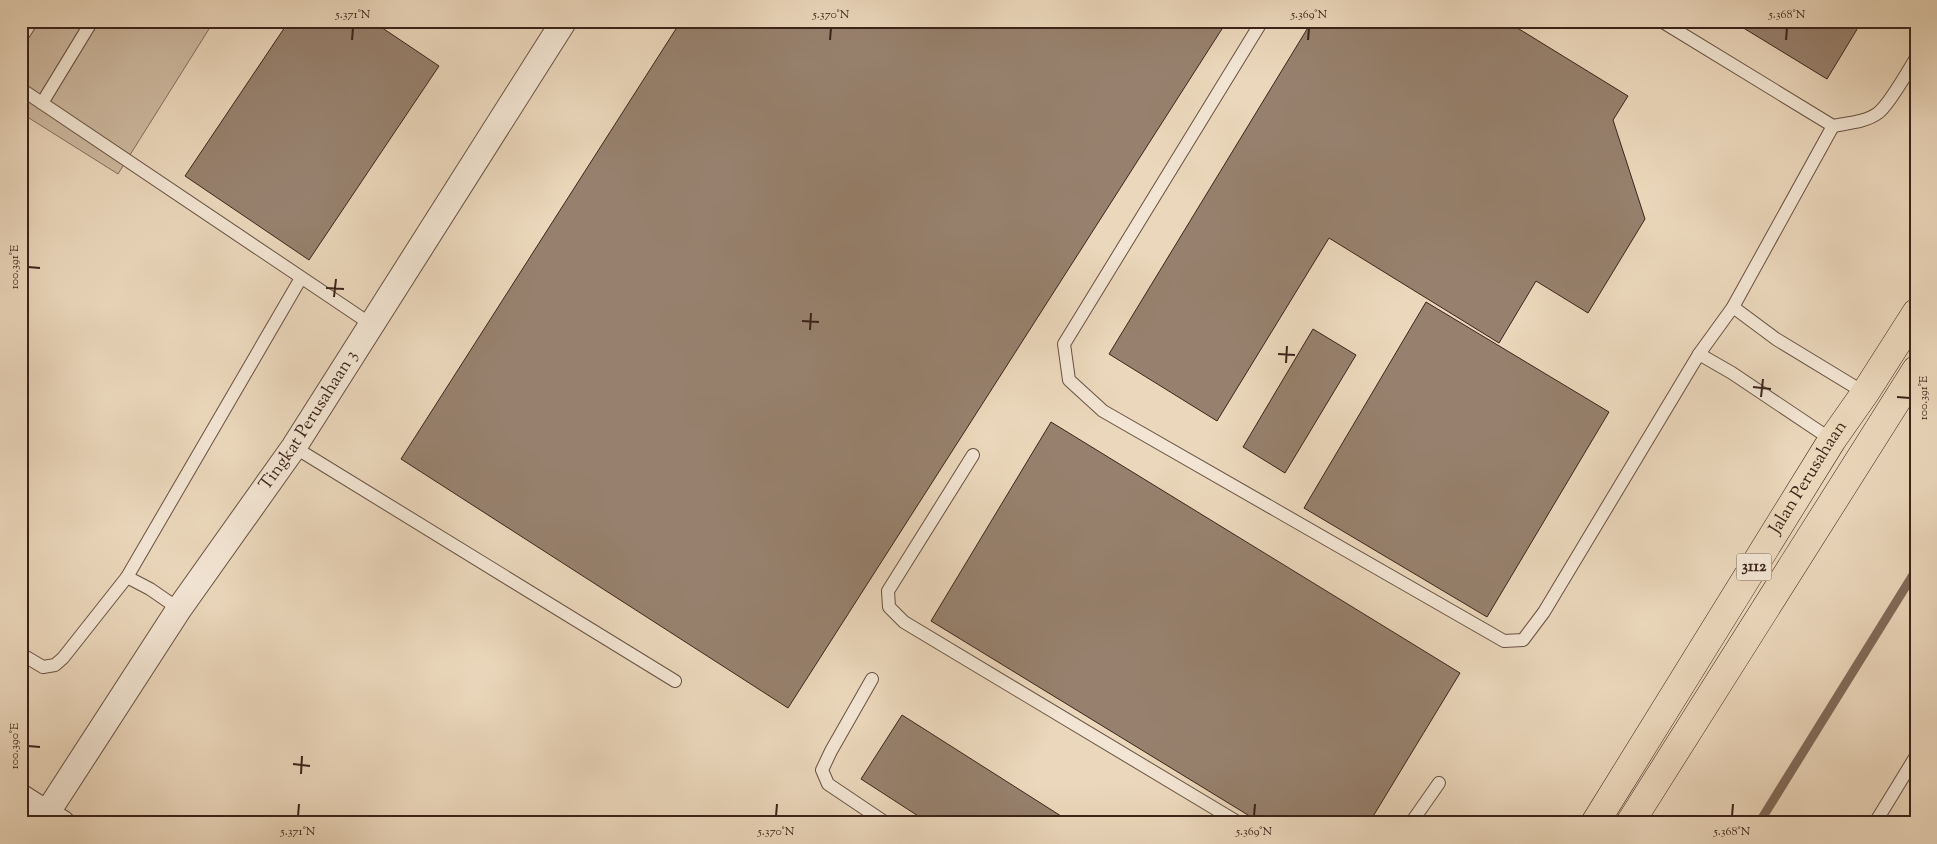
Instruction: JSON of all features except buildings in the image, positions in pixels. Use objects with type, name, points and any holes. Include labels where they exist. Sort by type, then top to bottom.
[{"type":"main road","name":"Jalan Perusahaan","points":[[1595,823],[1832,440],[1865,393],[1916,313]]},
{"type":"main road","name":"Jalan Perusahaan","points":[[1630,823],[1916,370]]},
{"type":"street","name":"Tingkat Perusahaan 3","points":[[54,818],[179,609],[294,447],[564,21]]},
{"type":"street","points":[[21,797],[54,818]]},
{"type":"lane","points":[[21,38],[32,21]]},
{"type":"lane","points":[[42,103],[92,21]]},
{"type":"lane","points":[[1262,21],[1064,344],[1069,380],[1103,411],[1504,641],[1523,640],[1544,612],[1699,354],[1733,307],[1833,126]]},
{"type":"lane","points":[[1661,21],[1833,126],[1861,121],[1879,113],[1916,58]]},
{"type":"lane","points":[[21,89],[372,325]]},
{"type":"lane","points":[[21,654],[43,667],[55,665],[63,658],[127,577],[301,278]]},
{"type":"lane","points":[[1733,307],[1776,339],[1865,393]]},
{"type":"lane","points":[[1699,354],[1721,366],[1832,440]]},
{"type":"lane","points":[[294,447],[675,681]]},
{"type":"lane","points":[[973,456],[888,591],[889,607],[904,622],[1239,823]]},
{"type":"lane","points":[[127,577],[150,589],[179,609]]},
{"type":"lane","points":[[872,679],[822,770],[828,784],[886,823]]},
{"type":"lane","points":[[1875,823],[1916,756]]},
{"type":"lane","points":[[1411,823],[1438,783]]},
{"type":"shaded area","points":[[21,21],[214,21],[118,174],[21,113]]},
{"type":"waterway","points":[[1759,823],[1916,570]]}]
